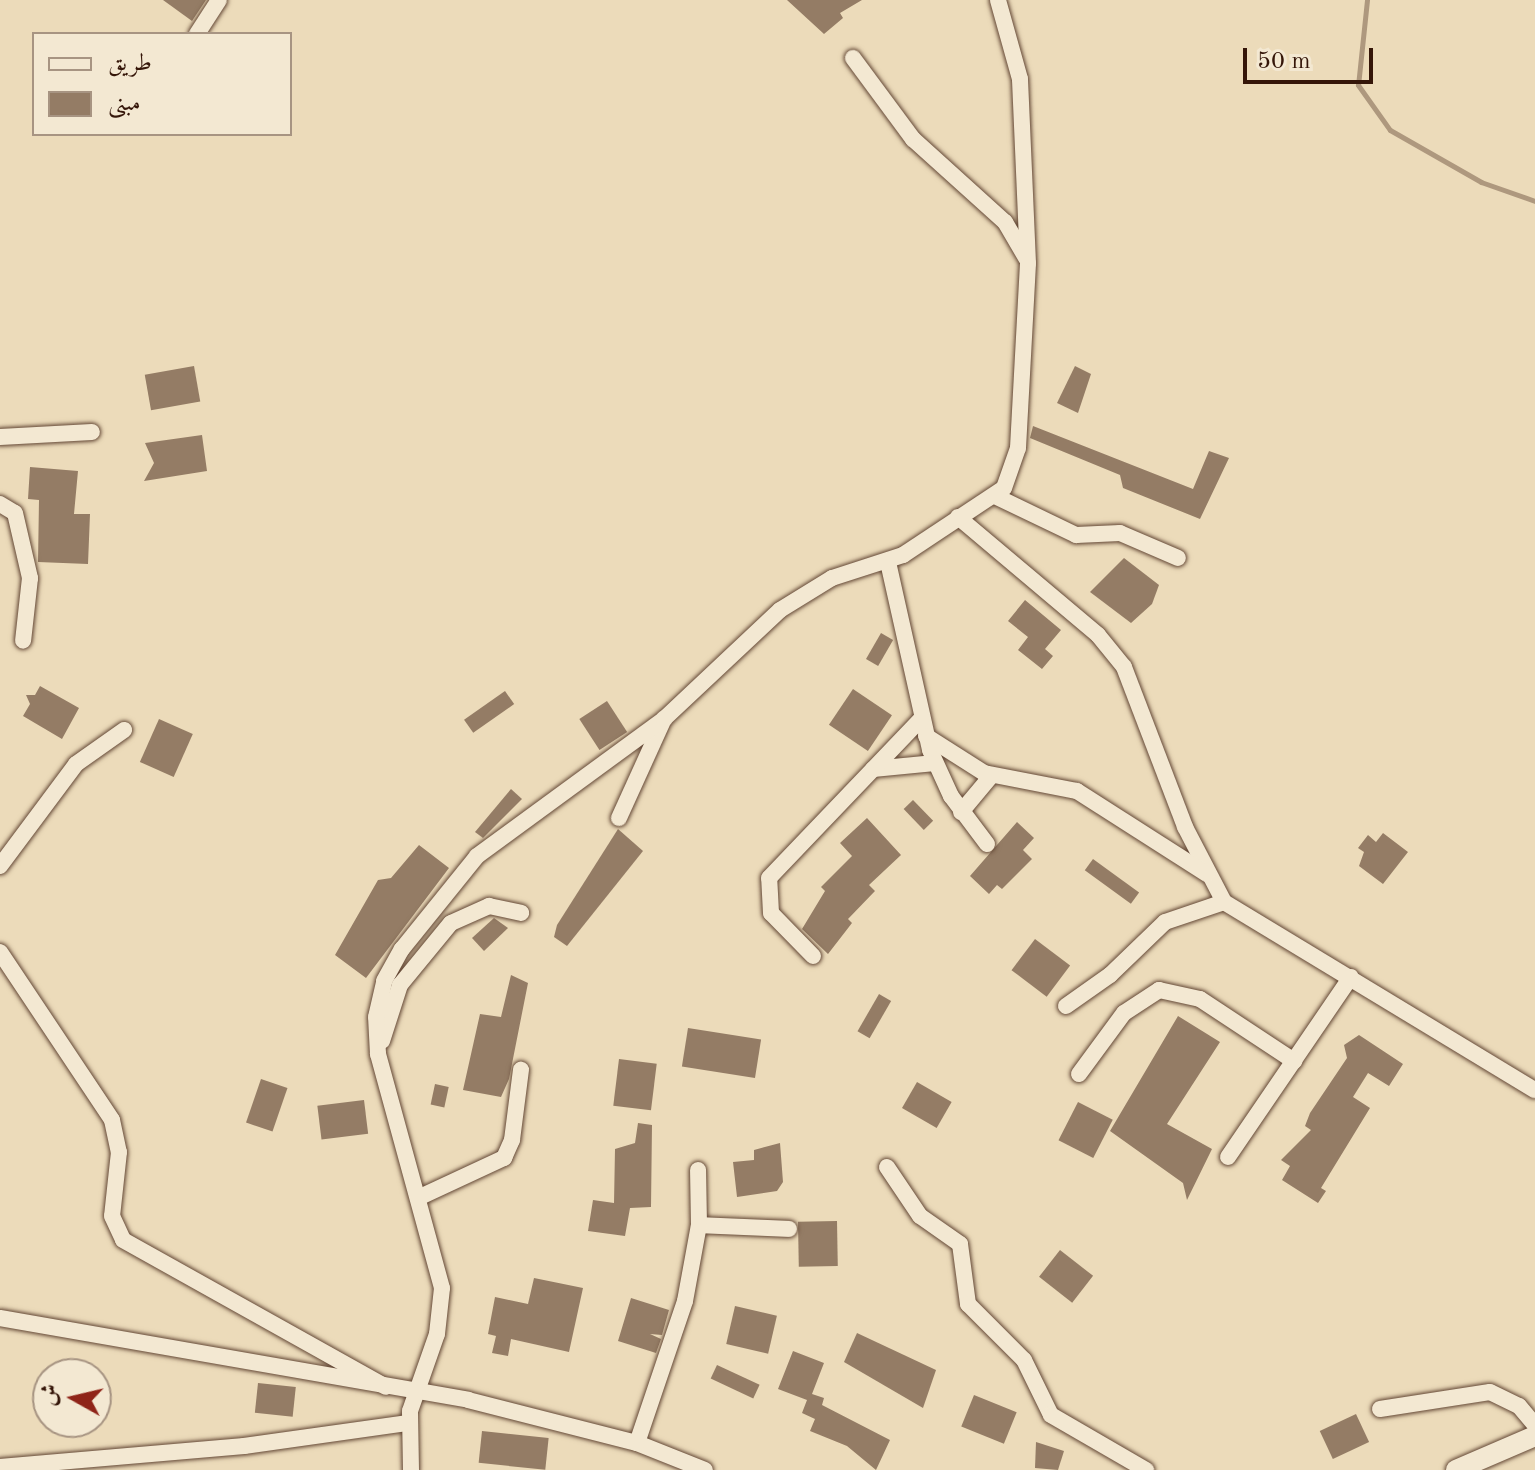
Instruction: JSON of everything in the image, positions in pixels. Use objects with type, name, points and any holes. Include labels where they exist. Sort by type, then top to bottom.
[{"type":"street","points":[[198,32],[219,0]]},
{"type":"street","points":[[411,1470],[408,1423],[415,1392],[437,1334],[442,1288],[420,1197],[378,1054],[376,1017],[388,973],[456,880],[592,766],[664,719],[797,596],[832,578],[888,562],[958,517],[997,497],[1018,448],[1028,263],[1020,79],[998,0]]},
{"type":"street","points":[[853,58],[920,146],[1005,222],[1028,263]]},
{"type":"street","points":[[0,437],[92,432]]},
{"type":"street","points":[[997,497],[1076,535],[1120,533],[1178,558]]},
{"type":"street","points":[[0,504],[15,513],[30,578],[23,641]]},
{"type":"street","points":[[958,517],[1112,650],[1133,685],[1208,875],[1224,902],[1535,1090]]},
{"type":"street","points":[[888,562],[926,736],[935,763],[961,812],[987,844]]},
{"type":"street","points":[[813,956],[771,913],[769,878],[922,718]]},
{"type":"street","points":[[619,818],[664,719]]},
{"type":"street","points":[[0,866],[85,754],[124,730]]},
{"type":"street","points":[[926,736],[992,775],[1077,791],[1208,875]]},
{"type":"street","points":[[873,769],[935,763]]},
{"type":"street","points":[[961,812],[992,775]]},
{"type":"street","points":[[1066,1006],[1110,975],[1165,922],[1224,902]]},
{"type":"street","points":[[378,1054],[397,991],[451,923],[489,906],[521,913]]},
{"type":"street","points":[[0,952],[112,1120],[119,1152],[112,1216],[123,1240],[390,1391]]},
{"type":"street","points":[[1228,1157],[1351,977]]},
{"type":"street","points":[[1079,1074],[1124,1013],[1159,990],[1200,999],[1294,1061]]},
{"type":"street","points":[[420,1197],[504,1158],[512,1140],[521,1070]]},
{"type":"street","points":[[887,1167],[920,1216],[960,1244],[968,1304],[1024,1360],[1051,1415],[1146,1470]]},
{"type":"street","points":[[637,1443],[685,1301],[699,1225],[698,1170]]},
{"type":"street","points":[[699,1225],[789,1229]]},
{"type":"street","points":[[0,1318],[390,1391],[415,1392],[637,1443],[705,1470]]},
{"type":"street","points":[[1380,1409],[1490,1392],[1519,1406],[1535,1425]]},
{"type":"street","points":[[0,1467],[203,1450],[408,1423]]},
{"type":"street","points":[[1456,1470],[1535,1436]]},
{"type":"building","points":[[163,0],[206,0],[192,21]]},
{"type":"building","points":[[787,0],[862,0],[840,13],[843,18],[824,34]]},
{"type":"building","points":[[194,366],[200,401],[151,410],[145,375]]},
{"type":"building","points":[[1075,366],[1091,374],[1078,413],[1057,403]]},
{"type":"building","points":[[1033,426],[1193,489],[1209,451],[1229,458],[1200,519],[1123,488],[1120,475],[1030,438]]},
{"type":"building","points":[[202,435],[207,471],[144,481],[154,463],[145,443]]},
{"type":"building","points":[[30,467],[78,471],[74,514],[90,514],[88,564],[38,562],[39,500],[28,499]]},
{"type":"building","points":[[1124,558],[1159,585],[1152,604],[1131,623],[1090,592]]},
{"type":"building","points":[[1025,600],[1061,630],[1045,649],[1053,656],[1042,669],[1018,650],[1028,637],[1008,621]]},
{"type":"building","points":[[881,633],[893,640],[878,666],[866,659]]},
{"type":"building","points":[[40,686],[79,708],[62,739],[23,716],[30,704],[26,695],[35,695]]},
{"type":"building","points":[[853,689],[892,715],[868,751],[829,725]]},
{"type":"building","points":[[505,691],[514,704],[473,733],[464,720]]},
{"type":"building","points":[[607,701],[627,732],[599,750],[579,719]]},
{"type":"building","points":[[159,719],[193,734],[174,777],[140,762]]},
{"type":"building","points":[[511,789],[522,799],[483,838],[475,832]]},
{"type":"building","points":[[913,800],[933,821],[924,830],[904,809]]},
{"type":"building","points":[[867,818],[901,855],[869,885],[875,891],[848,919],[852,923],[828,954],[802,929],[825,891],[821,887],[852,856],[840,843]]},
{"type":"building","points":[[1017,822],[1034,838],[1023,850],[1032,859],[1002,889],[997,885],[989,894],[970,876]]},
{"type":"building","points":[[618,829],[643,851],[567,946],[554,937],[557,925]]},
{"type":"building","points":[[1383,833],[1408,852],[1383,884],[1359,866],[1364,852],[1358,848],[1368,835],[1376,842]]},
{"type":"building","points":[[419,845],[449,868],[366,978],[335,955],[378,880],[391,878]]},
{"type":"building","points":[[1093,859],[1139,893],[1131,904],[1085,870]]},
{"type":"building","points":[[494,918],[508,928],[484,951],[472,938]]},
{"type":"building","points":[[1035,939],[1070,965],[1047,997],[1012,970]]},
{"type":"building","points":[[511,975],[528,983],[509,1079],[501,1097],[463,1090],[480,1014],[501,1017]]},
{"type":"building","points":[[879,994],[891,1001],[870,1038],[858,1031]]},
{"type":"building","points":[[1178,1016],[1220,1042],[1167,1124],[1212,1149],[1187,1200],[1183,1183],[1110,1131]]},
{"type":"building","points":[[688,1028],[761,1040],[755,1078],[682,1067]]},
{"type":"building","points":[[1359,1035],[1403,1064],[1389,1086],[1368,1073],[1353,1097],[1370,1108],[1321,1188],[1326,1191],[1318,1203],[1282,1180],[1290,1166],[1281,1160],[1311,1130],[1305,1126],[1310,1113],[1347,1058],[1344,1045]]},
{"type":"building","points":[[619,1059],[657,1064],[651,1110],[613,1106]]},
{"type":"building","points":[[261,1079],[287,1088],[272,1132],[246,1122]]},
{"type":"building","points":[[917,1082],[952,1102],[937,1128],[902,1108]]},
{"type":"building","points":[[435,1084],[449,1087],[444,1107],[431,1105]]},
{"type":"building","points":[[364,1100],[368,1134],[321,1139],[317,1106]]},
{"type":"building","points":[[1078,1102],[1113,1120],[1093,1158],[1058,1140]]},
{"type":"building","points":[[638,1123],[652,1125],[651,1207],[630,1208],[625,1236],[588,1231],[593,1200],[614,1203],[615,1149],[635,1143]]},
{"type":"building","points":[[780,1143],[783,1182],[777,1191],[737,1197],[733,1162],[754,1160],[754,1150]]},
{"type":"building","points":[[837,1221],[838,1266],[799,1267],[798,1222]]},
{"type":"building","points":[[1060,1250],[1093,1276],[1072,1303],[1039,1277]]},
{"type":"building","points":[[534,1278],[583,1288],[569,1352],[511,1339],[508,1356],[492,1353],[496,1336],[488,1334],[495,1297],[528,1304]]},
{"type":"building","points":[[631,1298],[669,1310],[662,1335],[650,1334],[661,1339],[656,1353],[618,1341]]},
{"type":"building","points":[[735,1306],[777,1316],[768,1354],[726,1344]]},
{"type":"building","points":[[857,1333],[936,1370],[923,1408],[844,1362]]},
{"type":"building","points":[[793,1351],[824,1363],[812,1394],[824,1398],[822,1405],[890,1440],[876,1470],[847,1446],[810,1431],[815,1419],[802,1413],[807,1400],[778,1389]]},
{"type":"building","points":[[717,1365],[760,1385],[753,1398],[711,1379]]},
{"type":"building","points":[[258,1383],[296,1387],[293,1417],[255,1413]]},
{"type":"building","points":[[974,1395],[1017,1412],[1004,1444],[961,1427]]},
{"type":"building","points":[[1356,1414],[1369,1442],[1333,1459],[1320,1431]]},
{"type":"building","points":[[482,1431],[549,1438],[545,1470],[479,1463]]},
{"type":"building","points":[[1036,1442],[1064,1451],[1058,1470],[1035,1468]]},
{"type":"waterway","points":[[1367,0],[1358,85],[1390,130],[1481,182],[1535,201]]}]
